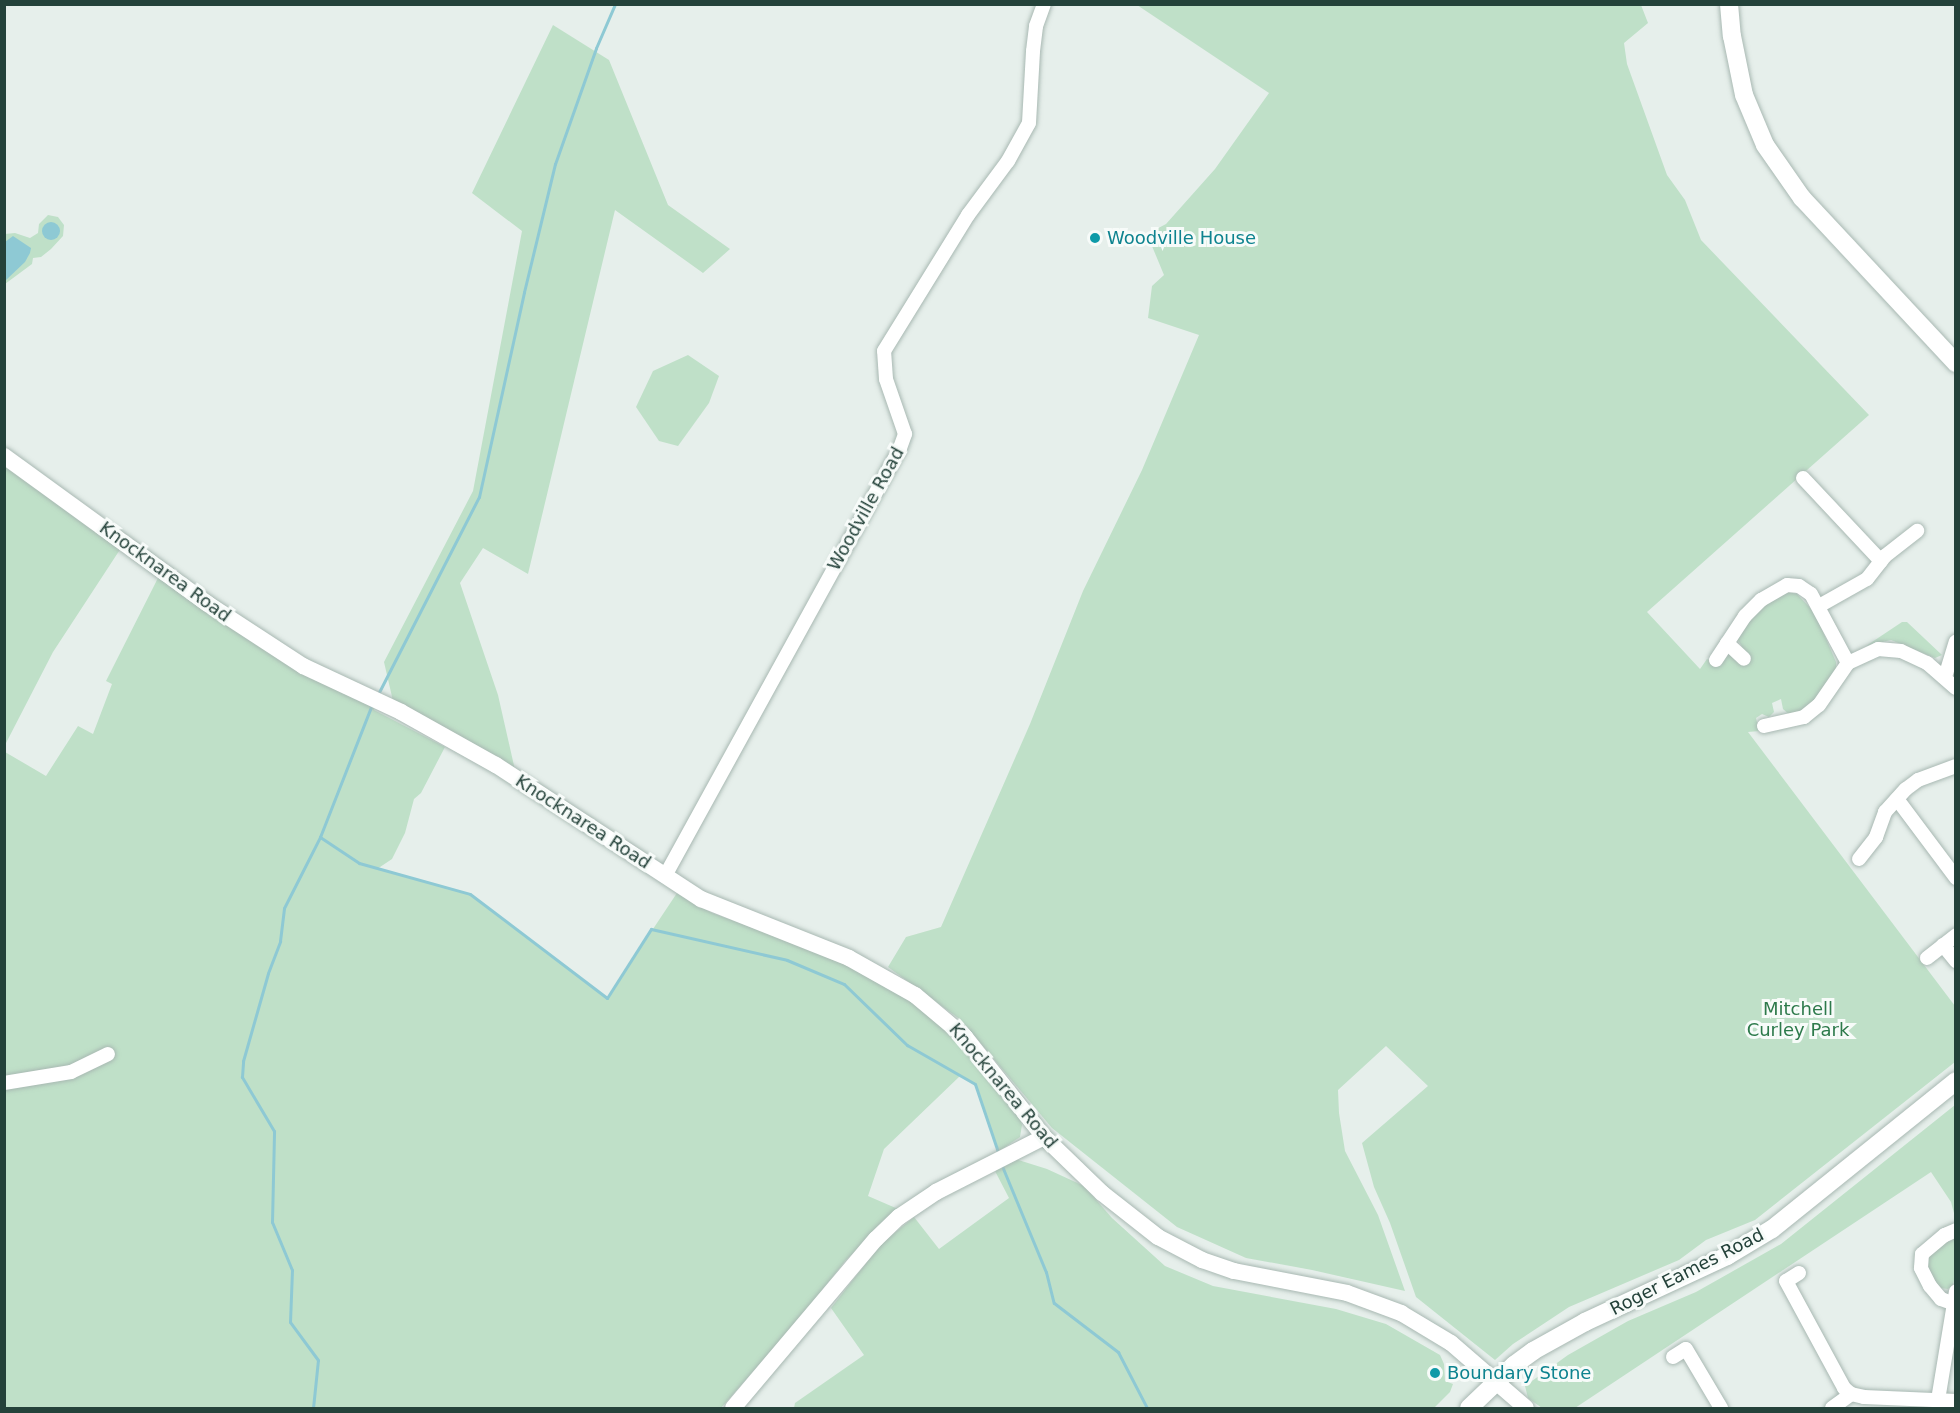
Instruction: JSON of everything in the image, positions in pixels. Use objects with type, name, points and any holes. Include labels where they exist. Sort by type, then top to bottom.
[{"type":"main road","points":[[1729,4],[1732,36],[1744,95],[1765,145],[1802,198],[1956,363]]},
{"type":"main road","name":"Roger Eames Road","points":[[1469,1408],[1495,1382],[1533,1351],[1585,1322],[1727,1256],[1772,1229],[1956,1081]]},
{"type":"street","name":"Woodville Road","points":[[665,876],[900,448],[906,434],[886,379],[884,351],[968,215],[1008,161],[1029,123],[1036,26],[1044,4]]},
{"type":"street","name":"Knocknarea Road","points":[[4,456],[255,636],[303,666],[385,705],[496,765],[665,876],[722,909],[849,958],[915,995],[965,1037],[1044,1137],[1131,1218],[1173,1245],[1234,1271],[1347,1293],[1386,1306],[1437,1334],[1526,1408]]},
{"type":"street","points":[[1803,478],[1881,561]]},
{"type":"street","points":[[1817,493],[1827,483]]},
{"type":"street","points":[[1819,606],[1867,579],[1881,561],[1917,531]]},
{"type":"street","points":[[1716,660],[1745,616],[1761,600],[1787,585],[1799,586],[1811,594],[1848,663]]},
{"type":"street","points":[[1945,677],[1956,642]]},
{"type":"street","points":[[1726,643],[1743,659]]},
{"type":"street","points":[[1764,726],[1804,717],[1819,705],[1848,663],[1878,650],[1901,651],[1927,663],[1956,688]]},
{"type":"street","points":[[1776,709],[1779,723]]},
{"type":"street","points":[[1859,859],[1876,837],[1885,812],[1897,800],[1918,780],[1956,766]]},
{"type":"street","points":[[1897,800],[1956,878]]},
{"type":"street","points":[[1927,958],[1956,935]]},
{"type":"street","points":[[1943,945],[1956,961]]},
{"type":"street","points":[[4,1083],[71,1072],[108,1054]]},
{"type":"street","points":[[733,1408],[876,1239],[899,1217],[936,1192],[1044,1137]]},
{"type":"street","points":[[1938,1400],[1954,1297],[1941,1299],[1930,1286],[1921,1268],[1922,1254],[1939,1239],[1956,1230]]},
{"type":"street","points":[[1799,1273],[1785,1281],[1844,1388],[1851,1394],[1898,1403],[1956,1401]]},
{"type":"street","points":[[1674,1357],[1686,1349],[1721,1408]]},
{"type":"street","points":[[1832,1408],[1851,1394]]},
{"type":"green space","name":"Mitchell Curley Park","points":[[1137,5],[1641,5],[1648,23],[1624,43],[1627,64],[1667,175],[1685,200],[1701,240],[1869,415],[1647,612],[1700,669],[1707,659],[1721,666],[1723,660],[1730,654],[1747,656],[1737,638],[1751,617],[1777,595],[1789,592],[1797,594],[1815,613],[1836,662],[1836,670],[1823,694],[1793,718],[1783,709],[1781,699],[1772,703],[1774,712],[1769,717],[1762,714],[1756,718],[1759,731],[1748,732],[1955,1006],[1955,1062],[1755,1220],[1706,1240],[1679,1260],[1569,1307],[1513,1344],[1495,1360],[1416,1297],[1390,1223],[1374,1187],[1362,1143],[1428,1086],[1386,1046],[1338,1090],[1339,1113],[1345,1151],[1378,1215],[1405,1291],[1246,1258],[1177,1227],[1052,1128],[961,1020],[888,967],[906,937],[941,927],[1030,724],[1083,591],[1142,470],[1199,335],[1148,318],[1152,286],[1164,275],[1147,234],[1166,224],[1215,169],[1269,93]]},
{"type":"green space","points":[[553,25],[609,60],[668,205],[730,249],[703,273],[615,210],[528,574],[483,548],[460,583],[498,695],[515,770],[393,701],[384,662],[473,491],[522,231],[472,193]]},
{"type":"green space","points":[[48,215],[58,217],[64,225],[63,236],[51,249],[41,257],[33,258],[32,264],[5,284],[5,234],[15,233],[30,238],[38,233],[39,224]]},
{"type":"green space","points":[[688,355],[719,376],[709,403],[678,446],[659,441],[636,407],[653,371]]},
{"type":"green space","points":[[5,462],[121,548],[53,652],[5,745]]},
{"type":"green space","points":[[159,576],[375,706],[374,710],[445,747],[421,793],[414,799],[405,833],[392,859],[377,869],[470,894],[607,998],[677,893],[712,913],[830,956],[901,993],[941,1021],[1019,1115],[1022,1125],[1020,1137],[998,1152],[975,1084],[960,1076],[884,1149],[868,1196],[898,1209],[845,1261],[801,1317],[721,1408],[5,1408],[5,752],[46,776],[78,726],[93,734],[112,684],[106,681]]},
{"type":"green space","points":[[1902,622],[1907,622],[1942,655],[1935,658],[1891,640],[1866,646]]},
{"type":"green space","points":[[1955,1105],[1955,1217],[1951,1202],[1931,1172],[1575,1408],[1542,1408],[1528,1398],[1525,1386],[1568,1355],[1628,1321],[1696,1292],[1781,1244]]},
{"type":"green space","points":[[1015,1159],[1047,1169],[1084,1186],[1112,1218],[1165,1266],[1213,1286],[1336,1309],[1386,1324],[1440,1355],[1444,1364],[1445,1381],[1453,1384],[1450,1392],[1434,1408],[794,1408],[795,1403],[864,1355],[831,1308],[881,1244],[914,1217],[939,1249],[1009,1198],[995,1171]]},
{"type":"green space","points":[[1955,1239],[1953,1285],[1948,1289],[1940,1288],[1926,1269],[1926,1260],[1932,1250]]},
{"type":"water","points":[[47,222],[55,222],[60,227],[58,238],[47,240],[42,235],[42,227]]},
{"type":"water","points":[[13,236],[31,248],[25,262],[5,281],[5,242]]},
{"type":"waterway","points":[[377,696],[479,497],[555,164],[596,48],[615,4]]},
{"type":"waterway","points":[[313,1408],[318,1360],[290,1322],[292,1270],[272,1222],[274,1131],[242,1077],[243,1061],[268,973],[280,941],[284,908],[320,837],[372,704]]},
{"type":"waterway","points":[[320,837],[359,863],[470,894],[607,998],[651,929],[787,960],[844,984],[907,1045],[975,1084],[998,1152]]},
{"type":"waterway","points":[[1002,1166],[1046,1272],[1054,1303],[1118,1352],[1147,1408]]},
{"type":"place","name":"Woodville House","points":[[1095,238]]},
{"type":"place","name":"Boundary Stone","points":[[1435,1373]]}]
